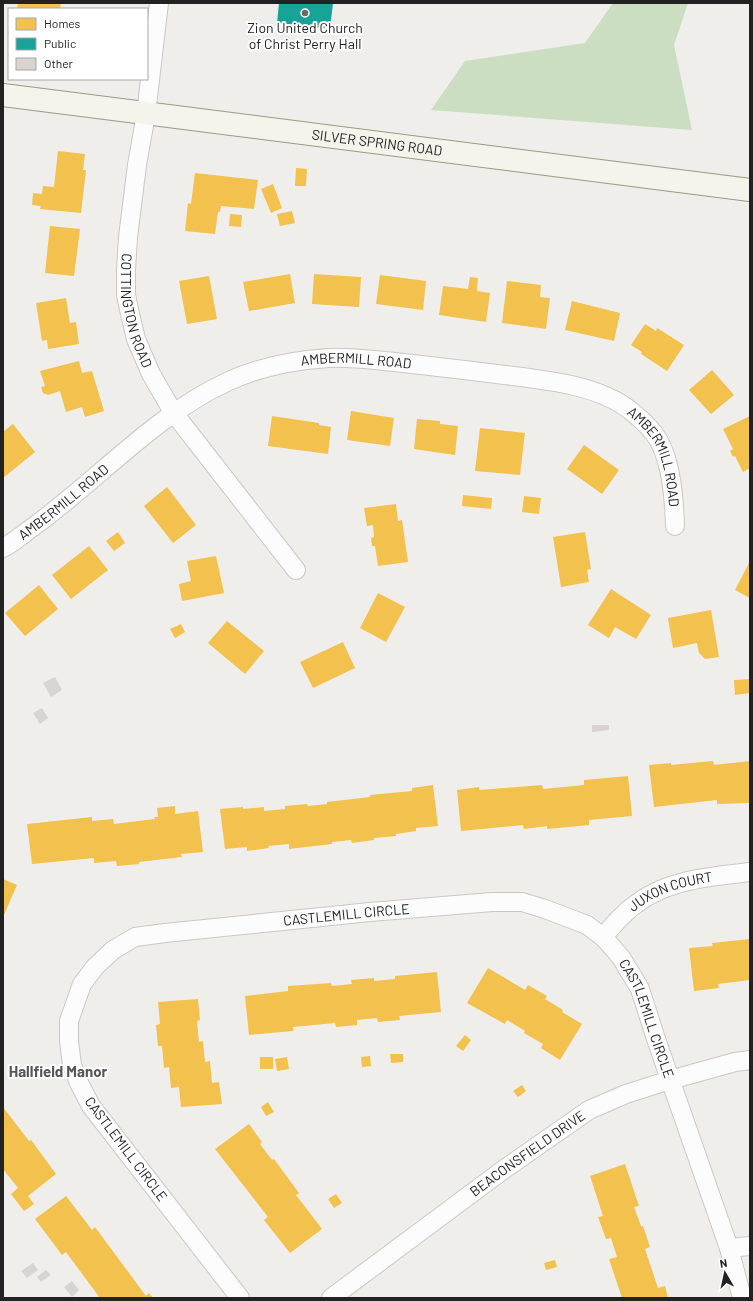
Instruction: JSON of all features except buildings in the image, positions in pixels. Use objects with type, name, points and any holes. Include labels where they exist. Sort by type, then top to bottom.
[{"type":"main road","name":"SILVER SPRING ROAD","points":[[3,94],[146,114],[750,190]]},
{"type":"street","name":"COTTINGTON ROAD","points":[[159,3],[146,114],[137,165],[128,237],[126,294],[136,339],[152,374],[173,412],[296,570]]},
{"type":"street","name":"AMBERMILL ROAD","points":[[3,548],[60,507],[173,412],[209,391],[243,376],[273,366],[330,358],[377,360],[558,382],[594,391],[612,398],[631,411],[646,424],[659,441],[666,460],[672,487],[675,526]]},
{"type":"street","name":"JUXON COURT","points":[[603,936],[636,904],[662,889],[688,880],[750,872]]},
{"type":"street","name":"CASTLEMILL CIRCLE","points":[[240,1298],[91,1106],[79,1083],[72,1065],[69,1041],[70,1021],[82,984],[95,967],[113,950],[136,938],[165,933],[370,912],[492,902],[522,902],[587,925],[603,936],[622,959],[640,989],[670,1080],[729,1248],[742,1298]]},
{"type":"street","name":"BEACONSFIELD DRIVE","points":[[331,1298],[503,1170],[589,1110],[626,1094],[670,1080],[735,1062],[750,1060]]},
{"type":"street","points":[[729,1248],[750,1246]]},
{"type":"green space","points":[[613,3],[688,3],[674,45],[692,130],[431,110],[465,61],[585,43]]},
{"type":"place","name":"Zion United Church of Christ Perry Hall","points":[[305,13]]},
{"type":"district","name":"Hallfield Manor","points":[[58,1072]]}]
